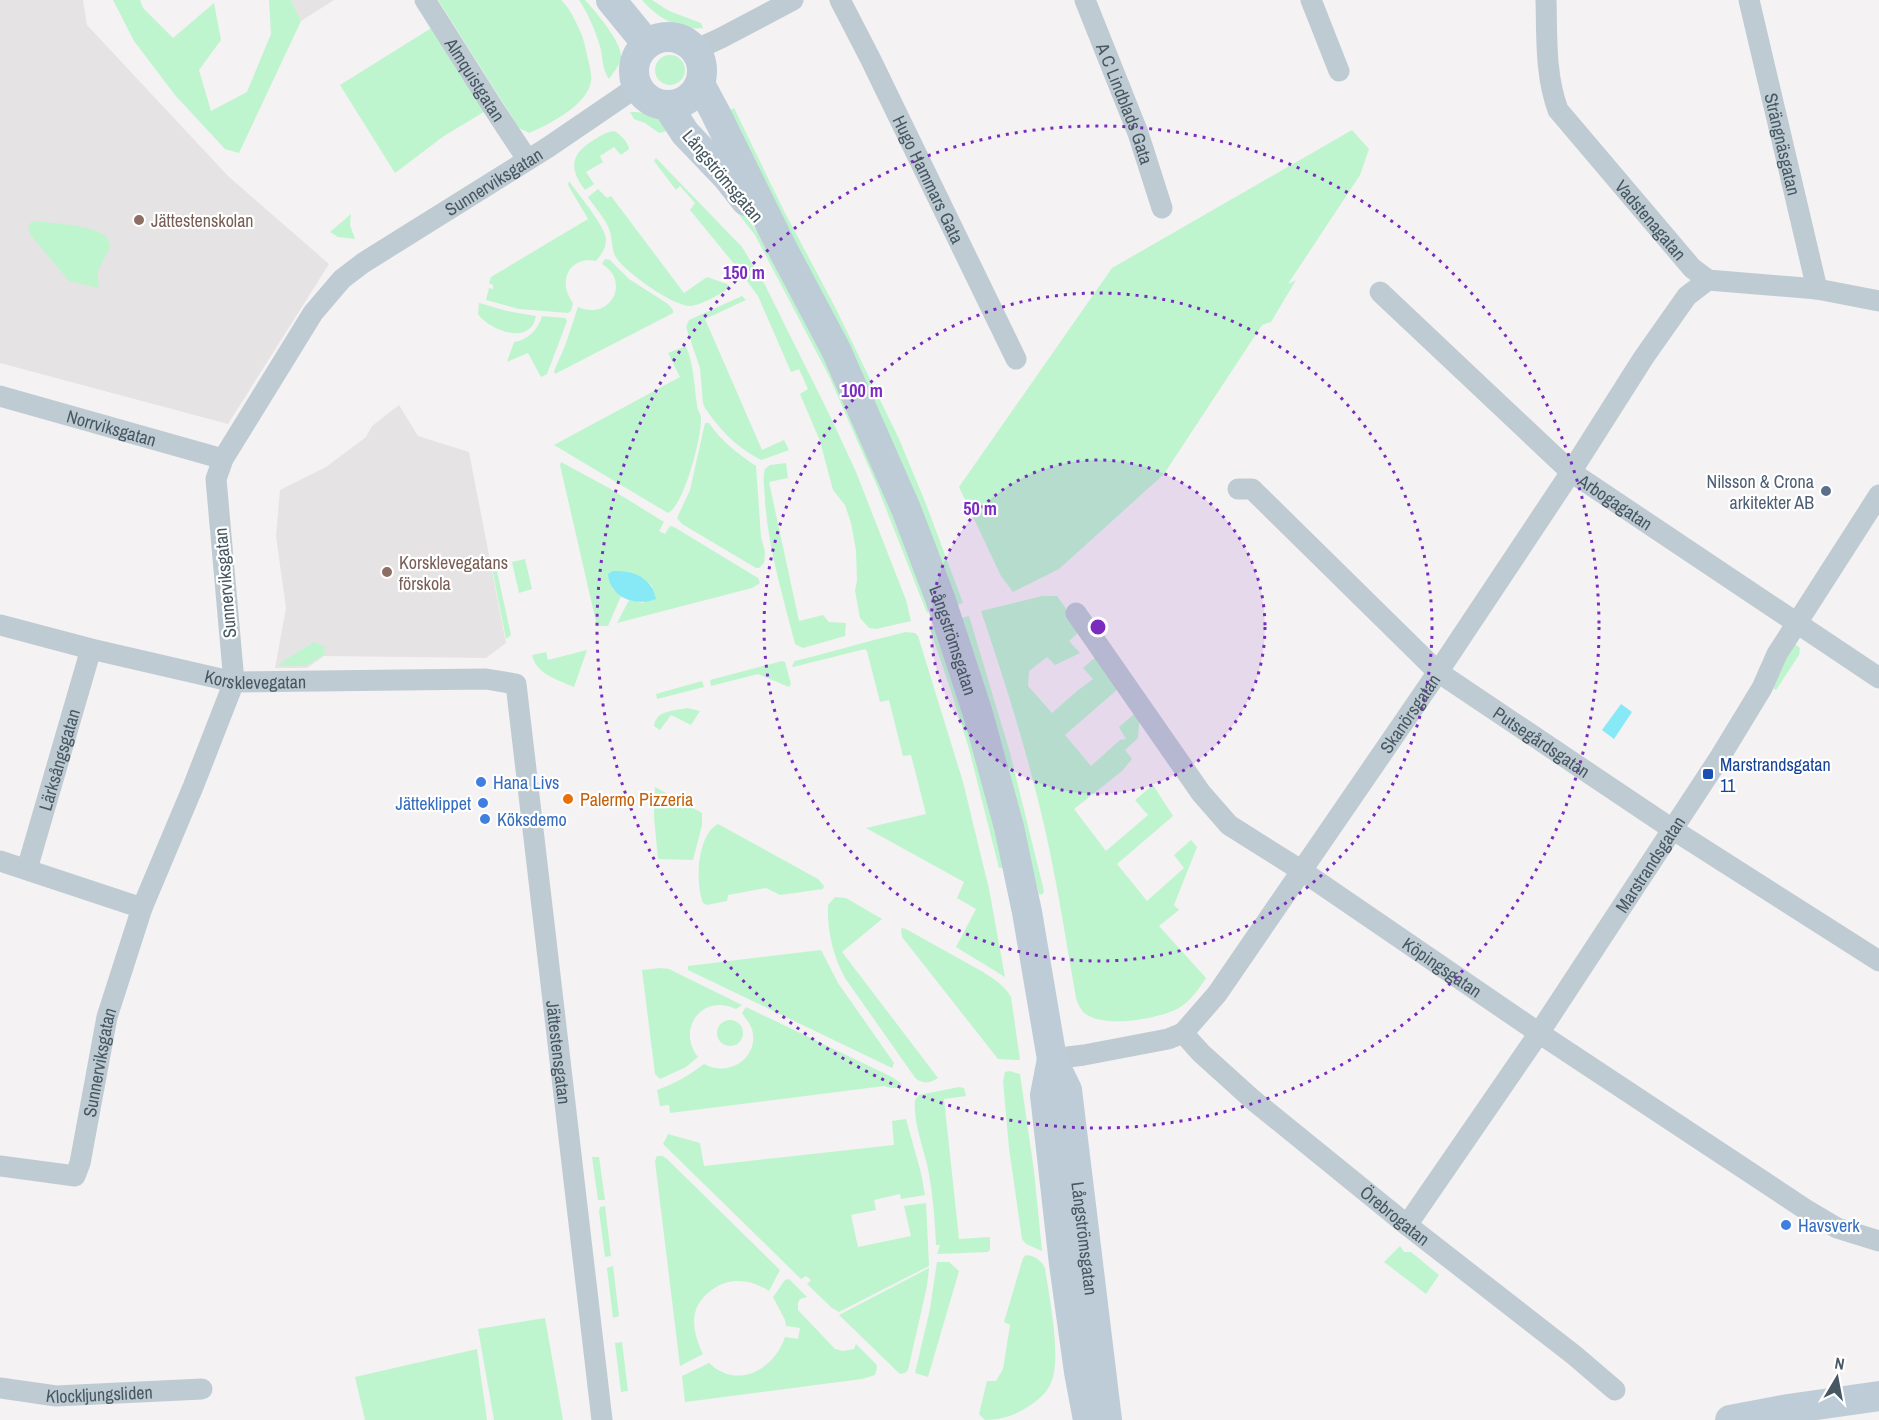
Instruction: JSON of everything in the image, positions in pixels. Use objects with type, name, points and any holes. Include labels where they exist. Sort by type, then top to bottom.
[{"type":"street","name":"Almquistgatan","points":[[425,0],[527,159]]},
{"type":"street","points":[[610,0],[647,44]]},
{"type":"street","points":[[638,86],[635,66],[640,52],[656,39],[670,37],[684,41],[695,50],[793,0]]},
{"type":"street","name":"Hugo Hammars Gata","points":[[840,0],[1016,359]]},
{"type":"street","name":"A C Lindblads Gata","points":[[1085,0],[1138,133],[1162,208]]},
{"type":"street","points":[[1311,0],[1340,71]]},
{"type":"street","name":"Vadstenagatan","points":[[1546,0],[1552,94],[1558,110],[1692,268],[1708,279]]},
{"type":"street","name":"Strängnäsgatan","points":[[1749,0],[1817,289]]},
{"type":"street","name":"Långströmsgatan","points":[[638,86],[653,101],[667,105],[683,101],[696,91],[700,84],[702,70],[695,50]]},
{"type":"street","name":"Långströmsgatan","points":[[700,84],[836,350],[860,404],[906,509],[950,624],[978,714],[1009,827],[1027,912],[1052,1059],[1067,1090],[1100,1419]]},
{"type":"street","name":"Sunnerviksgatan","points":[[0,1166],[75,1176],[80,1163],[107,1017],[141,908],[193,787],[234,682],[216,479],[223,459],[313,313],[342,279],[363,263],[547,148],[638,86]]},
{"type":"street","name":"Långströmsgatan","points":[[667,105],[685,133],[728,178],[781,246]]},
{"type":"street","points":[[1708,279],[1817,289],[1879,301]]},
{"type":"street","name":"Skanörsgatan","points":[[1183,1033],[1217,994],[1438,672],[1571,472],[1644,357],[1687,296],[1708,279]]},
{"type":"street","name":"Arbogagatan","points":[[1380,292],[1571,472],[1879,678]]},
{"type":"street","name":"Norrviksgatan","points":[[0,396],[223,459]]},
{"type":"street","name":"Putsegårdsgatan","points":[[1238,489],[1252,489],[1438,672],[1672,829],[1879,961]]},
{"type":"street","name":"Marstrandsgatan","points":[[1407,1225],[1539,1033],[1720,757],[1762,688],[1777,654],[1879,495]]},
{"type":"street","name":"Köpingsgatan","points":[[1076,613],[1159,734],[1229,825],[1302,871],[1539,1033],[1805,1209],[1837,1228],[1879,1241]]},
{"type":"street","name":"Korsklevegatan","points":[[0,625],[234,682],[486,679],[516,684]]},
{"type":"street","name":"Lärksångsgatan","points":[[27,869],[91,649]]},
{"type":"street","name":"Jättestensgatan","points":[[516,684],[602,1420]]},
{"type":"street","points":[[0,861],[141,908]]},
{"type":"street","points":[[1052,1059],[1168,1039],[1183,1033]]},
{"type":"street","name":"Örebrogatan","points":[[1183,1033],[1201,1053],[1253,1100],[1616,1390]]},
{"type":"street","name":"Klockljungsliden","points":[[0,1388],[56,1396],[202,1389]]},
{"type":"street","points":[[1730,1420],[1879,1396]]},
{"type":"shaded area","name":"Jättestenskolan","points":[[0,0],[83,0],[87,25],[228,176],[329,264],[228,424],[0,363]]},
{"type":"shaded area","points":[[291,0],[334,0],[301,21]]},
{"type":"shaded area","name":"Korsklevegatans förskola","points":[[399,405],[418,436],[469,452],[506,643],[486,658],[324,656],[307,668],[275,668],[286,608],[276,536],[280,490],[326,467],[366,437],[372,426]]},
{"type":"green space","points":[[113,0],[140,0],[143,8],[173,38],[214,3],[221,40],[199,70],[211,111],[247,92],[271,34],[269,0],[291,0],[301,21],[239,153],[225,149],[175,95],[134,41]]},
{"type":"green space","points":[[438,0],[561,0],[572,14],[580,31],[589,63],[591,81],[583,98],[566,113],[529,133],[519,128]]},
{"type":"green space","points":[[579,0],[585,0],[590,5],[618,44],[621,58],[609,79],[596,34]]},
{"type":"green space","points":[[642,0],[652,0],[669,11],[701,23],[703,28],[686,27],[670,22]]},
{"type":"green space","points":[[433,27],[487,110],[444,136],[395,173],[340,85]]},
{"type":"green space","points":[[670,55],[681,59],[685,70],[681,81],[670,85],[659,81],[655,70],[659,59]]},
{"type":"green space","points":[[734,108],[899,439],[963,603],[957,605],[725,112]]},
{"type":"green space","points":[[630,112],[653,116],[671,130],[659,133],[645,123],[634,119]]},
{"type":"green space","points":[[1352,130],[1369,149],[1360,175],[1288,284],[1296,280],[1271,322],[1262,325],[1164,474],[1059,569],[1013,592],[1001,576],[959,487],[1112,268]]},
{"type":"green space","points":[[614,131],[623,138],[629,149],[621,155],[614,147],[600,156],[603,162],[586,172],[594,184],[585,190],[575,170],[576,158],[579,152],[592,141]]},
{"type":"green space","points":[[656,158],[742,247],[765,285],[856,472],[906,600],[911,621],[876,629],[869,628],[860,618],[855,590],[856,550],[851,523],[845,505],[833,490],[820,441],[800,394],[808,389],[799,369],[791,372],[758,296],[690,210],[695,203],[680,186],[676,190],[654,161]]},
{"type":"green space","points":[[569,181],[596,218],[606,239],[603,251],[596,261],[579,262],[568,272],[566,287],[573,303],[571,311],[568,313],[519,309],[486,300],[489,288],[493,289],[493,285],[489,283],[491,277],[588,219],[568,185]]},
{"type":"green space","points":[[598,189],[607,198],[611,196],[684,293],[707,277],[727,284],[729,286],[727,289],[709,300],[690,306],[673,301],[640,280],[617,259],[609,228],[588,197]]},
{"type":"green space","points":[[740,209],[763,239],[850,410],[931,610],[927,613],[877,486],[829,376],[755,235],[736,211]]},
{"type":"green space","points":[[351,214],[350,225],[355,239],[338,237],[330,232]]},
{"type":"green space","points":[[34,221],[81,227],[105,236],[110,247],[97,273],[99,288],[69,281],[29,233],[29,224]]},
{"type":"green space","points":[[605,259],[610,260],[629,279],[668,304],[673,313],[555,374],[554,371],[578,307],[590,310],[600,309],[613,297],[616,289],[615,280],[611,271],[602,264]]},
{"type":"green space","points":[[742,296],[746,300],[705,319],[762,450],[784,440],[789,450],[761,460],[729,437],[705,408],[700,368],[686,327],[689,320]]},
{"type":"green space","points":[[479,303],[536,316],[533,325],[527,331],[510,333],[491,326],[484,320],[478,314]]},
{"type":"green space","points":[[542,316],[565,318],[567,321],[547,374],[541,377],[528,353],[507,362],[514,342],[532,334]]},
{"type":"green space","points":[[686,346],[692,368],[697,407],[701,416],[701,427],[686,485],[674,508],[668,513],[554,445],[680,377],[668,353]]},
{"type":"green space","points":[[705,423],[709,423],[730,447],[756,466],[761,537],[765,552],[764,563],[759,568],[682,524],[677,518],[690,490]]},
{"type":"green space","points":[[561,462],[664,522],[659,531],[665,534],[670,526],[674,527],[758,578],[760,583],[752,588],[617,623],[629,600],[643,603],[652,586],[643,578],[612,588],[621,596],[608,626],[597,626]]},
{"type":"green space","points":[[786,463],[788,478],[769,482],[799,621],[823,615],[829,622],[846,623],[845,636],[803,648],[795,644],[781,591],[765,502],[765,469],[770,465]]},
{"type":"green space","points":[[525,559],[532,589],[519,593],[512,562]]},
{"type":"green space","points":[[496,567],[511,635],[506,639],[492,568]]},
{"type":"green space","points":[[1042,596],[1057,596],[1080,628],[1069,641],[1080,653],[1055,665],[1047,657],[1029,671],[1028,686],[1052,713],[1093,679],[1083,668],[1099,654],[1119,688],[1065,735],[1091,766],[1120,740],[1126,739],[1119,727],[1140,709],[1138,738],[1125,750],[1132,759],[1122,771],[1074,809],[1106,851],[1148,815],[1135,800],[1153,785],[1173,816],[1117,864],[1147,901],[1184,868],[1174,855],[1191,840],[1197,847],[1174,905],[1179,910],[1159,926],[1206,978],[1186,1003],[1158,1016],[1120,1021],[1098,1019],[1084,1013],[1076,998],[1038,798],[981,611]]},
{"type":"green space","points":[[969,616],[1010,753],[1043,887],[1044,892],[1041,895],[962,618]]},
{"type":"green space","points":[[934,625],[980,763],[1004,868],[999,868],[969,749],[930,629]]},
{"type":"green space","points":[[906,632],[915,633],[918,636],[963,782],[989,889],[1005,977],[956,947],[976,909],[957,898],[964,882],[866,828],[926,814],[911,755],[903,756],[889,700],[880,702],[867,651],[865,649],[792,666],[795,661]]},
{"type":"green space","points":[[314,642],[324,646],[325,654],[306,666],[279,666],[279,664]]},
{"type":"green space","points":[[1795,644],[1800,648],[1799,655],[1776,690],[1771,687],[1782,661]]},
{"type":"green space","points":[[587,650],[574,687],[543,672],[534,662],[532,655],[546,652],[548,660]]},
{"type":"green space","points":[[785,662],[791,684],[789,687],[758,674],[711,686],[710,680]]},
{"type":"green space","points":[[702,681],[704,687],[657,699],[656,694]]},
{"type":"green space","points":[[687,708],[700,711],[691,725],[671,715],[660,730],[654,726],[655,721],[662,714]]},
{"type":"green space","points":[[655,787],[702,813],[702,825],[693,860],[658,859],[654,817]]},
{"type":"green space","points":[[718,824],[818,879],[824,886],[823,889],[780,895],[766,888],[728,895],[727,901],[707,905],[703,903],[699,884],[702,849],[711,830]]},
{"type":"green space","points":[[835,897],[846,898],[882,919],[842,952],[938,1078],[935,1080],[925,1082],[916,1079],[845,978],[837,961],[830,934],[828,905]]},
{"type":"green space","points":[[901,928],[983,972],[1006,989],[1011,997],[1020,1060],[998,1059],[902,937]]},
{"type":"green space","points":[[821,950],[838,983],[894,1063],[892,1068],[688,970],[688,966]]},
{"type":"green space","points":[[669,969],[742,1005],[736,1009],[724,1005],[713,1006],[696,1016],[691,1025],[690,1035],[692,1046],[698,1057],[686,1067],[660,1079],[655,1074],[642,970]]},
{"type":"green space","points":[[746,1007],[892,1077],[902,1084],[896,1088],[884,1086],[670,1113],[669,1105],[660,1106],[657,1090],[682,1079],[704,1064],[723,1069],[740,1063],[747,1057],[753,1039],[752,1029],[742,1013]]},
{"type":"green space","points":[[730,1020],[739,1024],[743,1033],[739,1042],[730,1046],[721,1042],[717,1033],[721,1024]]},
{"type":"green space","points":[[1005,1072],[1020,1074],[1034,1171],[1042,1251],[1026,1244],[1022,1239],[1009,1148],[1003,1081]]},
{"type":"green space","points":[[964,1088],[966,1096],[944,1099],[959,1239],[990,1237],[990,1250],[988,1252],[937,1254],[940,1245],[936,1245],[934,1209],[927,1165],[917,1128],[915,1100],[919,1095]]},
{"type":"green space","points":[[906,1119],[925,1195],[901,1199],[900,1194],[874,1200],[876,1210],[851,1215],[858,1247],[911,1236],[904,1206],[926,1203],[929,1266],[839,1312],[807,1284],[811,1280],[806,1276],[801,1279],[663,1144],[668,1134],[700,1143],[704,1166],[894,1145],[892,1121]]},
{"type":"green space","points":[[657,1156],[667,1159],[780,1270],[769,1291],[758,1285],[742,1281],[724,1283],[711,1290],[697,1307],[694,1318],[696,1334],[703,1354],[680,1366],[655,1161]]},
{"type":"green space","points":[[592,1157],[599,1157],[605,1200],[598,1200]]},
{"type":"green space","points":[[605,1206],[611,1256],[605,1257],[599,1211],[600,1207]]},
{"type":"green space","points":[[1400,1246],[1404,1252],[1411,1252],[1439,1275],[1426,1294],[1384,1262]]},
{"type":"green space","points":[[1026,1255],[1037,1259],[1045,1268],[1054,1327],[1054,1372],[1045,1392],[1030,1406],[1008,1416],[985,1420],[979,1414],[987,1381],[996,1381],[1003,1369],[1010,1325],[1004,1322],[1023,1258]]},
{"type":"green space","points":[[937,1262],[949,1262],[959,1271],[928,1377],[915,1373],[930,1309]]},
{"type":"green space","points":[[613,1266],[619,1316],[613,1318],[607,1268]]},
{"type":"green space","points":[[929,1268],[908,1370],[900,1374],[839,1315]]},
{"type":"green space","points":[[789,1279],[807,1297],[800,1299],[798,1310],[835,1349],[843,1351],[854,1349],[856,1344],[876,1364],[875,1375],[862,1379],[685,1402],[682,1376],[709,1363],[731,1375],[753,1372],[764,1367],[772,1359],[780,1349],[785,1337],[798,1339],[800,1328],[786,1326],[773,1297],[785,1280]]},
{"type":"green space","points":[[545,1318],[563,1420],[494,1420],[478,1329]]},
{"type":"green space","points":[[622,1342],[628,1391],[621,1392],[615,1343]]},
{"type":"green space","points":[[477,1349],[487,1420],[365,1420],[355,1377]]},
{"type":"water","points":[[613,571],[628,572],[641,577],[651,586],[656,599],[640,602],[619,595],[610,582],[608,574]]},
{"type":"water","points":[[1621,704],[1632,712],[1614,739],[1602,730]]},
{"type":"place","name":"Jättestenskolan","points":[[139,220]]},
{"type":"place","name":"Nilsson & Crona arkitekter AB","points":[[1826,491]]},
{"type":"place","name":"Korsklevegatans förskola","points":[[387,572]]},
{"type":"place","name":"Marstrandsgatan 11","points":[[1708,774]]},
{"type":"place","name":"Hana Livs","points":[[481,782]]},
{"type":"place","name":"Palermo Pizzeria","points":[[568,799]]},
{"type":"place","name":"Jätteklippet","points":[[483,803]]},
{"type":"place","name":"Köksdemo","points":[[485,819]]},
{"type":"place","name":"Havsverk","points":[[1786,1225]]}]
